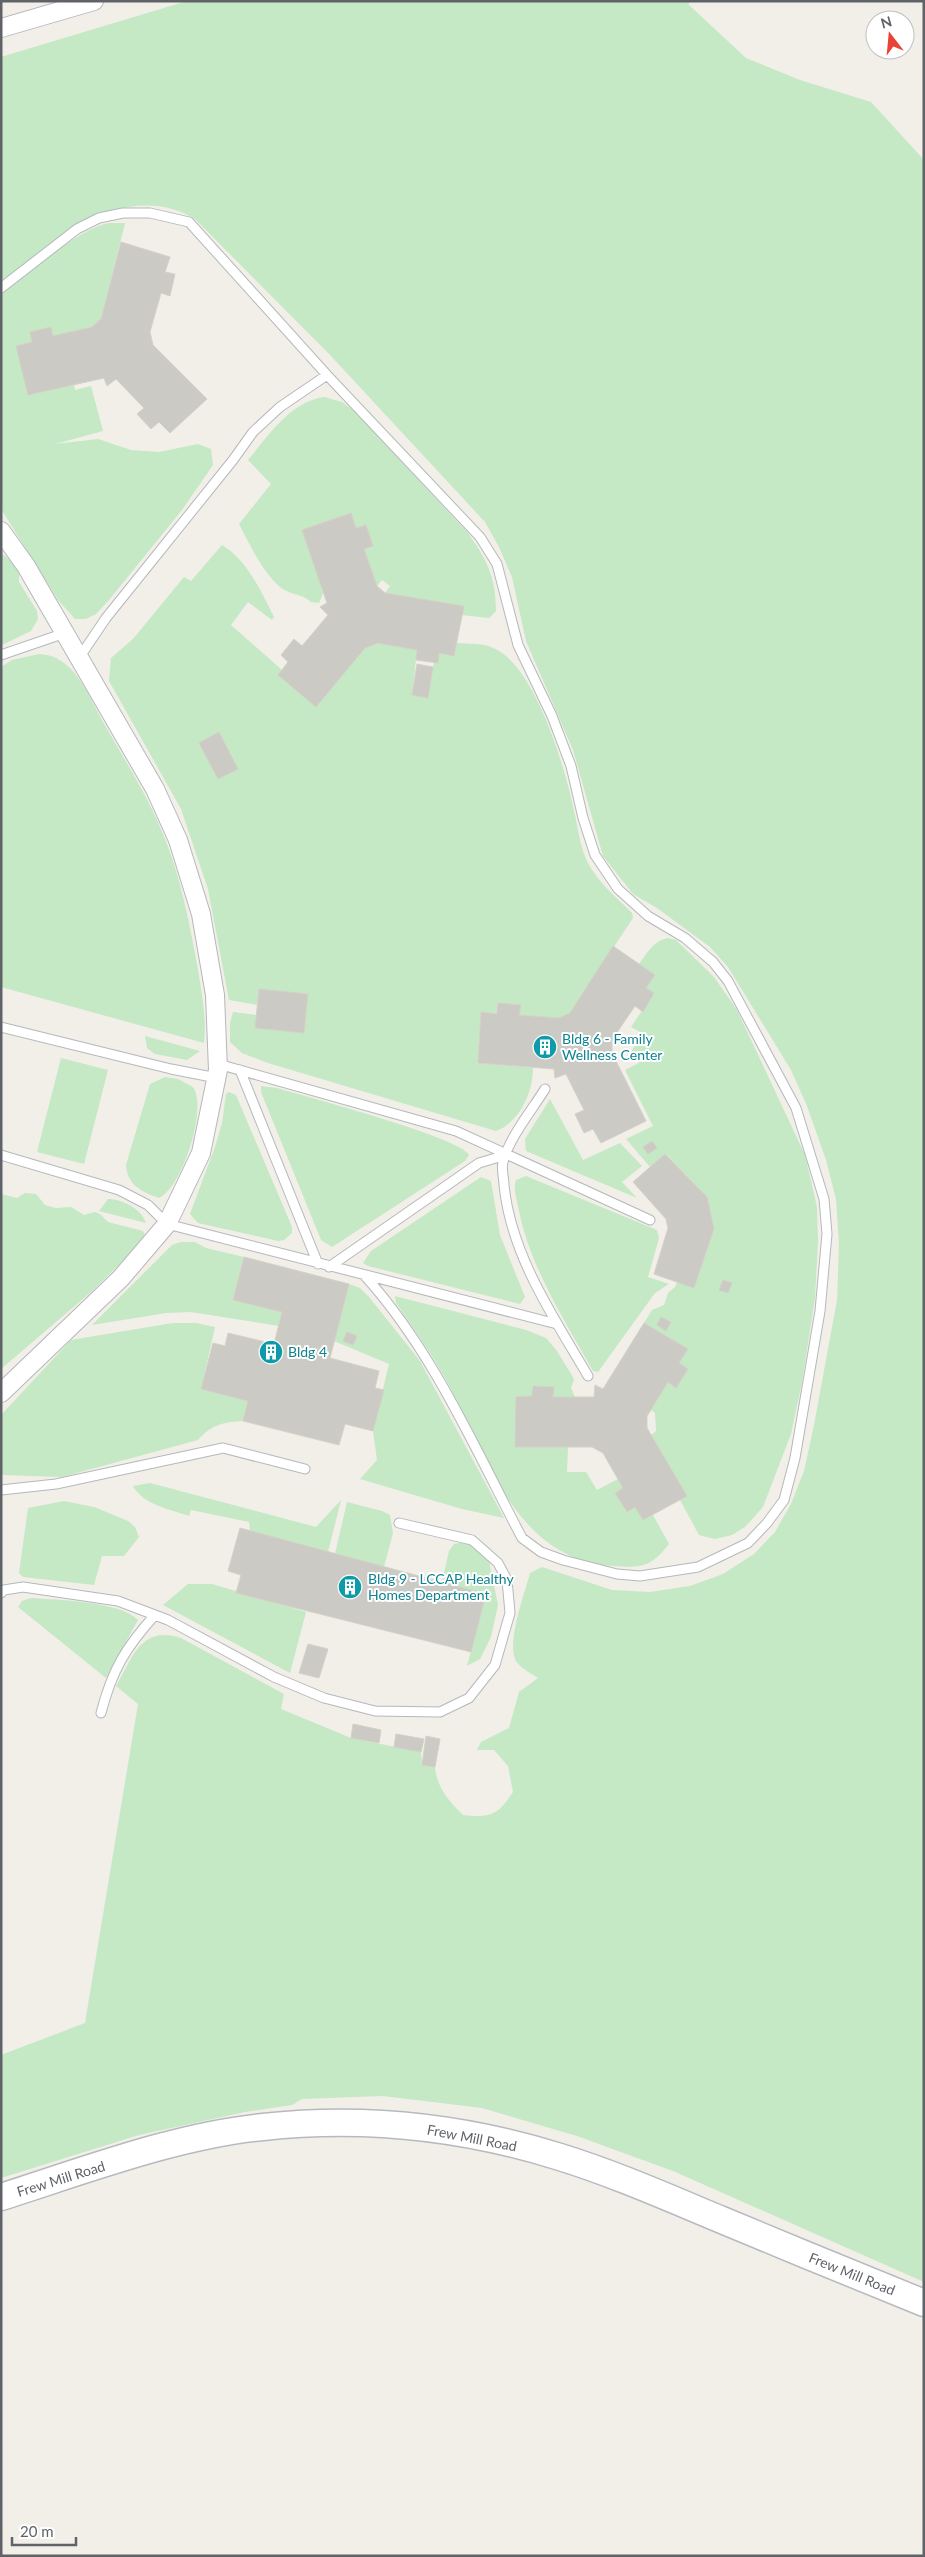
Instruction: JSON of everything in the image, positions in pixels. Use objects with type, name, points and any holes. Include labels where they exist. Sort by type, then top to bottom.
[{"type":"street","points":[[1,28],[94,1]]},
{"type":"street","points":[[1,530],[26,566],[155,789],[178,840],[201,914],[215,995],[218,1071],[201,1152],[167,1224],[121,1278],[1,1393]]},
{"type":"street","name":"Frew Mill Road","points":[[1,2197],[185,2141],[252,2128],[319,2122],[378,2123],[436,2129],[516,2145],[560,2157],[620,2178],[924,2303]]},
{"type":"lane","points":[[1,288],[77,230],[99,218],[123,213],[150,214],[189,222],[327,375],[480,537],[498,564],[518,645],[552,716],[571,766],[583,818],[595,856],[618,889],[648,916],[685,938],[713,962],[728,981],[796,1108],[824,1198],[827,1234],[820,1310],[808,1390],[784,1500],[748,1544],[698,1567],[640,1576],[587,1567],[541,1552],[522,1538],[452,1404],[383,1296],[364,1276]]},
{"type":"lane","points":[[79,658],[106,618],[233,460],[253,432],[280,407],[327,375]]},
{"type":"lane","points":[[1,655],[65,633]]},
{"type":"lane","points":[[1,1027],[171,1069],[240,1070],[456,1131],[650,1220]]},
{"type":"lane","points":[[240,1070],[318,1264]]},
{"type":"lane","points":[[544,1088],[502,1164],[510,1220],[521,1255],[557,1324],[588,1376]]},
{"type":"lane","points":[[1,1155],[120,1190],[148,1205],[167,1224],[557,1324]]},
{"type":"lane","points":[[329,1267],[480,1163],[506,1155]]},
{"type":"lane","points":[[1,1490],[56,1484],[223,1448],[305,1470]]},
{"type":"lane","points":[[1,1593],[4,1590],[23,1587],[118,1600],[155,1615],[226,1649],[274,1677],[324,1698],[375,1711],[440,1712],[469,1698],[495,1665],[510,1613],[507,1580],[498,1563],[472,1540],[399,1522]]},
{"type":"lane","points":[[101,1713],[109,1681],[132,1640],[155,1615]]},
{"type":"green space","points":[[187,1],[689,1],[689,5],[746,58],[800,80],[871,102],[924,160],[924,2282],[673,2171],[577,2136],[482,2108],[383,2096],[302,2099],[292,2105],[245,2112],[139,2135],[1,2178],[1,2055],[85,2023],[138,1704],[116,1686],[140,1646],[156,1636],[167,1635],[181,1638],[284,1694],[281,1709],[351,1738],[421,1752],[422,1764],[435,1767],[438,1781],[444,1793],[463,1815],[481,1816],[493,1813],[503,1806],[513,1792],[508,1766],[494,1750],[477,1750],[481,1742],[509,1728],[519,1692],[538,1678],[518,1664],[513,1642],[530,1573],[542,1567],[612,1590],[650,1592],[690,1586],[723,1574],[754,1554],[775,1532],[791,1504],[804,1471],[837,1300],[839,1245],[836,1199],[826,1160],[807,1106],[791,1070],[728,967],[710,947],[657,908],[633,894],[603,856],[573,750],[526,641],[512,577],[499,547],[485,522],[330,355],[195,219],[181,212],[167,208],[138,206],[95,216],[81,222],[1,281],[1,57]]},
{"type":"green space","points":[[109,223],[125,223],[101,319],[92,327],[53,336],[51,327],[30,332],[32,342],[17,346],[28,395],[74,385],[75,390],[91,386],[103,431],[55,444],[98,439],[131,450],[159,452],[198,444],[211,449],[213,465],[182,510],[109,600],[96,614],[86,619],[75,619],[58,600],[1,509],[1,294],[68,243],[96,227]]},
{"type":"green space","points":[[324,397],[342,402],[354,411],[468,533],[485,561],[492,578],[496,611],[489,618],[462,615],[464,606],[385,593],[390,586],[382,580],[377,586],[364,549],[373,546],[366,525],[356,528],[350,513],[303,530],[324,591],[319,603],[311,602],[304,597],[284,590],[268,573],[239,524],[271,484],[248,460],[281,421],[301,405]]},
{"type":"green space","points":[[222,545],[239,559],[253,577],[274,617],[272,620],[248,602],[231,625],[282,670],[278,675],[316,707],[365,648],[378,643],[417,650],[412,695],[428,698],[434,662],[439,653],[454,656],[457,643],[491,647],[506,656],[521,672],[545,717],[569,788],[581,843],[589,865],[598,878],[632,913],[633,918],[570,1013],[559,1018],[519,1015],[520,1005],[497,1014],[481,1012],[478,1063],[533,1068],[531,1087],[524,1105],[512,1121],[496,1131],[268,1063],[242,1053],[230,1042],[230,1023],[233,1012],[256,1015],[255,1028],[304,1033],[308,995],[259,989],[257,1005],[229,1000],[208,889],[181,809],[109,681],[111,658],[133,639],[184,577],[191,581]]},
{"type":"green space","points":[[1,553],[19,567],[19,582],[37,611],[38,619],[31,631],[2,645]]},
{"type":"green space","points":[[39,654],[51,656],[62,661],[78,678],[136,779],[159,824],[176,870],[191,932],[203,1004],[204,1043],[1,987],[1,667],[12,660]]},
{"type":"green space","points":[[668,938],[676,940],[714,977],[737,1010],[805,1155],[817,1207],[818,1242],[815,1298],[802,1382],[791,1434],[763,1507],[745,1527],[732,1535],[715,1539],[699,1535],[680,1500],[687,1496],[651,1435],[656,1431],[655,1413],[651,1410],[668,1382],[676,1387],[688,1369],[679,1363],[687,1349],[644,1323],[652,1310],[664,1305],[668,1293],[675,1287],[677,1282],[694,1288],[714,1229],[707,1197],[666,1154],[650,1167],[626,1139],[653,1126],[625,1070],[639,1063],[632,1050],[644,1034],[631,1027],[654,993],[646,988],[655,975],[639,964],[655,944]]},
{"type":"green space","points":[[145,1036],[200,1051],[187,1060],[155,1054],[147,1048]]},
{"type":"green space","points":[[61,1058],[108,1070],[84,1164],[37,1152]]},
{"type":"green space","points":[[165,1077],[178,1079],[193,1087],[197,1097],[197,1112],[195,1129],[184,1164],[168,1191],[159,1198],[141,1190],[132,1183],[126,1165],[150,1084]]},
{"type":"green space","points":[[261,1086],[277,1088],[412,1128],[440,1138],[469,1155],[465,1161],[332,1247],[321,1240],[261,1092]]},
{"type":"green space","points":[[229,1092],[236,1095],[292,1227],[292,1233],[284,1240],[278,1241],[198,1223],[190,1214],[215,1147],[222,1123],[226,1094]]},
{"type":"green space","points":[[550,1099],[583,1160],[620,1143],[642,1166],[622,1182],[637,1198],[526,1151],[525,1139]]},
{"type":"green space","points":[[526,1176],[657,1230],[659,1238],[648,1277],[669,1284],[655,1293],[598,1372],[593,1371],[559,1312],[530,1250],[523,1228],[515,1189],[516,1180]]},
{"type":"green space","points":[[481,1177],[491,1181],[500,1235],[525,1297],[520,1304],[368,1266],[363,1263],[371,1251]]},
{"type":"green space","points":[[25,1193],[36,1194],[45,1205],[56,1208],[71,1207],[84,1215],[95,1212],[108,1222],[143,1231],[145,1235],[124,1260],[91,1292],[1,1369],[1,1194],[17,1198]]},
{"type":"green space","points":[[108,1199],[125,1203],[136,1209],[146,1223],[99,1211]]},
{"type":"green space","points":[[181,1242],[195,1242],[206,1248],[244,1257],[233,1300],[282,1312],[279,1326],[191,1312],[166,1313],[92,1325],[172,1245]]},
{"type":"green space","points":[[349,1284],[360,1288],[369,1297],[420,1361],[504,1518],[462,1509],[360,1479],[377,1460],[373,1431],[389,1364],[334,1341]]},
{"type":"green space","points":[[395,1296],[526,1330],[546,1338],[557,1351],[574,1379],[571,1388],[575,1397],[553,1397],[554,1387],[533,1386],[532,1396],[517,1397],[515,1447],[568,1447],[567,1472],[586,1472],[597,1490],[618,1479],[623,1488],[615,1493],[626,1511],[635,1507],[643,1520],[653,1515],[669,1544],[663,1552],[651,1562],[632,1567],[581,1560],[553,1546],[530,1527],[510,1502],[494,1475],[445,1378],[396,1303]]},
{"type":"green space","points":[[173,1323],[196,1323],[215,1327],[201,1389],[248,1401],[243,1421],[218,1425],[198,1440],[62,1477],[1,1475],[1,1415],[71,1340]]},
{"type":"green space","points":[[150,1483],[316,1527],[341,1500],[328,1552],[250,1531],[249,1522],[191,1510],[189,1516],[158,1506],[144,1498],[133,1486]]},
{"type":"green space","points":[[64,1501],[94,1507],[128,1521],[135,1527],[139,1537],[124,1556],[102,1556],[94,1585],[23,1577],[19,1573],[28,1508]]},
{"type":"green space","points":[[347,1502],[382,1511],[390,1515],[393,1533],[384,1567],[335,1554]]},
{"type":"green space","points":[[465,1542],[475,1546],[489,1561],[498,1605],[491,1637],[480,1659],[467,1666],[486,1594],[442,1582],[449,1551],[454,1544]]},
{"type":"green space","points":[[188,1584],[212,1584],[306,1612],[290,1673],[163,1605]]},
{"type":"green space","points":[[31,1598],[103,1605],[129,1614],[138,1620],[106,1678],[18,1607],[22,1601]]},
{"type":"building","points":[[121,242],[170,257],[165,272],[175,274],[170,296],[161,293],[150,332],[153,345],[207,399],[170,433],[159,422],[151,429],[137,414],[144,408],[116,379],[107,386],[104,378],[28,395],[16,346],[32,342],[30,332],[51,327],[53,336],[92,327],[101,319]]},
{"type":"building","points":[[351,513],[356,528],[366,525],[373,546],[364,549],[377,586],[385,593],[464,606],[454,656],[439,653],[438,663],[416,660],[417,650],[378,643],[365,648],[316,707],[278,675],[288,662],[281,655],[294,639],[302,646],[328,615],[320,607],[327,603],[302,530]]},
{"type":"building","points":[[417,664],[433,667],[428,698],[412,695]]},
{"type":"building","points":[[219,732],[238,769],[218,779],[199,743]]},
{"type":"building","name":"Bldg 6 - Family Wellness Center","points":[[613,946],[655,975],[646,988],[654,993],[643,1012],[635,1006],[612,1040],[612,1053],[646,1121],[601,1143],[593,1129],[584,1133],[575,1114],[584,1110],[566,1074],[555,1078],[554,1069],[478,1063],[481,1012],[497,1014],[498,1003],[521,1005],[519,1015],[559,1018],[570,1013]]},
{"type":"building","points":[[259,989],[308,994],[304,1033],[255,1028]]},
{"type":"building","points":[[652,1141],[657,1148],[648,1154],[643,1147]]},
{"type":"building","points":[[665,1154],[707,1197],[714,1229],[694,1288],[654,1274],[668,1228],[666,1219],[633,1182]]},
{"type":"building","name":"Bldg 4","points":[[244,1257],[349,1284],[330,1358],[379,1371],[375,1388],[384,1390],[373,1431],[345,1424],[339,1445],[243,1421],[248,1401],[201,1389],[213,1343],[225,1346],[228,1333],[274,1344],[282,1312],[233,1300]]},
{"type":"building","points":[[723,1280],[732,1283],[728,1293],[719,1290]]},
{"type":"building","points":[[661,1317],[671,1322],[666,1331],[657,1325]]},
{"type":"building","points":[[644,1323],[688,1349],[679,1363],[688,1369],[676,1388],[668,1382],[647,1416],[647,1428],[687,1496],[643,1520],[635,1507],[627,1512],[615,1493],[623,1488],[603,1453],[592,1447],[515,1447],[516,1397],[532,1396],[533,1386],[554,1387],[553,1397],[594,1397],[595,1385],[603,1389]]},
{"type":"building","points":[[347,1332],[357,1336],[353,1345],[343,1341]]},
{"type":"building","name":"Bldg 9 - LCCAP Healthy Homes Department","points":[[240,1528],[486,1594],[471,1652],[236,1593],[241,1575],[228,1571]]},
{"type":"building","points":[[308,1644],[328,1649],[319,1678],[299,1673]]},
{"type":"building","points":[[353,1724],[381,1730],[379,1743],[351,1738]]},
{"type":"building","points":[[396,1734],[424,1739],[421,1752],[394,1747]]},
{"type":"building","points":[[426,1736],[440,1739],[435,1767],[422,1765]]},
{"type":"place","name":"Bldg 6 - Family Wellness Center","points":[[545,1047]]},
{"type":"place","name":"Bldg 4","points":[[271,1352]]},
{"type":"place","name":"Bldg 9 - LCCAP Healthy Homes Department","points":[[350,1587]]}]
